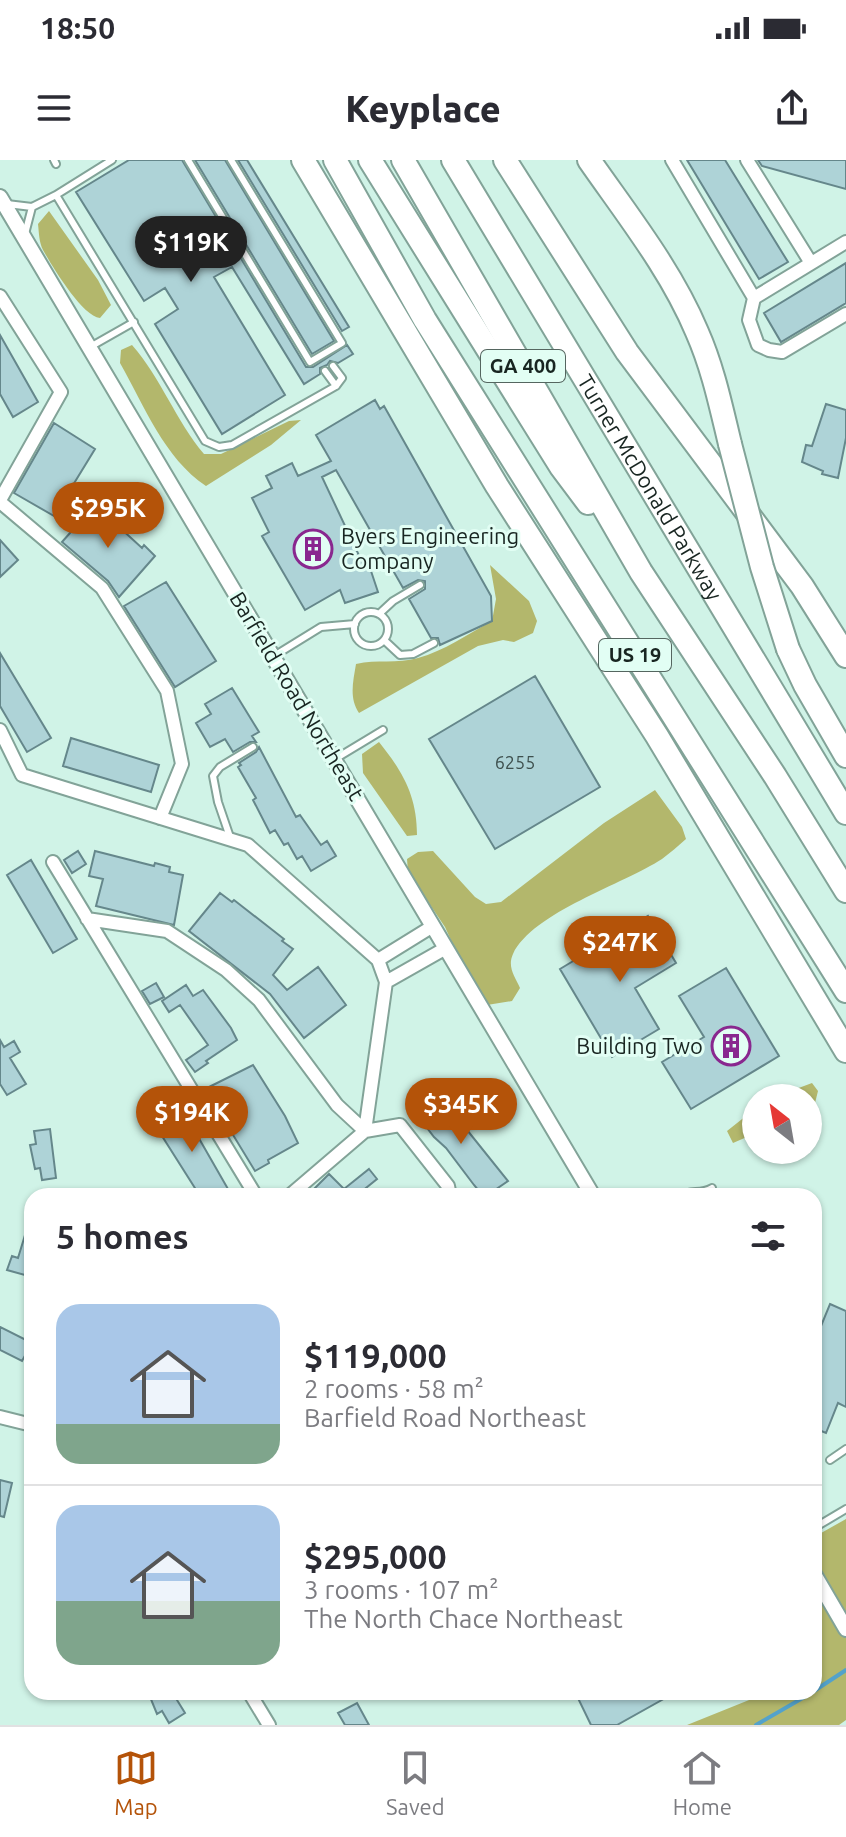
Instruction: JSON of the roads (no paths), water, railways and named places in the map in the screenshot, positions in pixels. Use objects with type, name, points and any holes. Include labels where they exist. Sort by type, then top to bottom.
[{"type":"highway","points":[[303,160],[497,486],[657,736],[846,1051]]},
{"type":"highway","points":[[335,160],[425,320]]},
{"type":"highway","points":[[355,160],[425,320]]},
{"type":"highway","points":[[370,160],[561,467],[641,572]]},
{"type":"highway","name":"GA 400","points":[[403,160],[641,572],[775,776],[846,891]]},
{"type":"highway","name":"Turner McDonald Parkway","points":[[453,160],[846,813]]},
{"type":"highway","points":[[505,160],[660,399],[793,574],[846,656]]},
{"type":"highway","points":[[523,160],[574,269]]},
{"type":"highway","points":[[589,160],[678,292],[697,332],[715,386],[762,567],[788,649],[846,756]]},
{"type":"highway","name":"US 19","points":[[425,320],[846,991]]},
{"type":"street","points":[[672,160],[754,298],[749,320],[758,345],[782,352],[846,314]]},
{"type":"street","points":[[747,160],[811,263]]},
{"type":"street","name":"Barfield Road Northeast","points":[[2,201],[588,1188]]},
{"type":"street","points":[[754,298],[846,242]]},
{"type":"street","points":[[0,296],[61,392],[0,501],[102,588],[167,691],[182,764],[160,818]]},
{"type":"street","points":[[0,730],[22,775],[248,845],[378,960],[386,982],[365,1131]]},
{"type":"street","points":[[53,862],[251,1188]]},
{"type":"street","points":[[87,919],[167,931],[226,970],[259,1000],[337,1105],[365,1131]]},
{"type":"street","points":[[378,960],[433,926]]},
{"type":"street","points":[[386,982],[446,948]]},
{"type":"street","points":[[298,1188],[365,1131],[400,1125],[448,1188]]},
{"type":"street","points":[[0,1417],[24,1423]]},
{"type":"street","points":[[822,1588],[846,1629]]},
{"type":"street","points":[[254,1700],[269,1725]]},
{"type":"lane","points":[[2,201],[32,207],[112,160]]},
{"type":"lane","points":[[188,160],[310,362],[342,343],[231,160]]},
{"type":"lane","points":[[56,195],[201,436],[214,447],[232,445],[336,386],[342,378],[333,366]]},
{"type":"lane","points":[[24,237],[32,207]]},
{"type":"lane","points":[[90,347],[134,322]]},
{"type":"lane","points":[[325,371],[336,386]]},
{"type":"lane","points":[[379,614],[393,601],[420,585]]},
{"type":"lane","points":[[274,656],[321,627],[355,624],[368,612],[379,614],[387,623],[387,634],[375,646],[363,644],[355,636],[355,624]]},
{"type":"lane","points":[[384,640],[400,655],[413,654],[434,643]]},
{"type":"lane","points":[[335,759],[383,730]]},
{"type":"lane","points":[[231,840],[213,776],[220,767],[253,747]]},
{"type":"lane","points":[[830,1460],[846,1449]]},
{"type":"lane","points":[[822,1523],[846,1509]]},
{"type":"waterway","points":[[822,1686],[846,1670]]},
{"type":"waterway","points":[[756,1725],[799,1700]]},
{"type":"place","name":"Byers Engineering Company","points":[[313,549]]},
{"type":"place","name":"Building Two","points":[[731,1046]]}]
